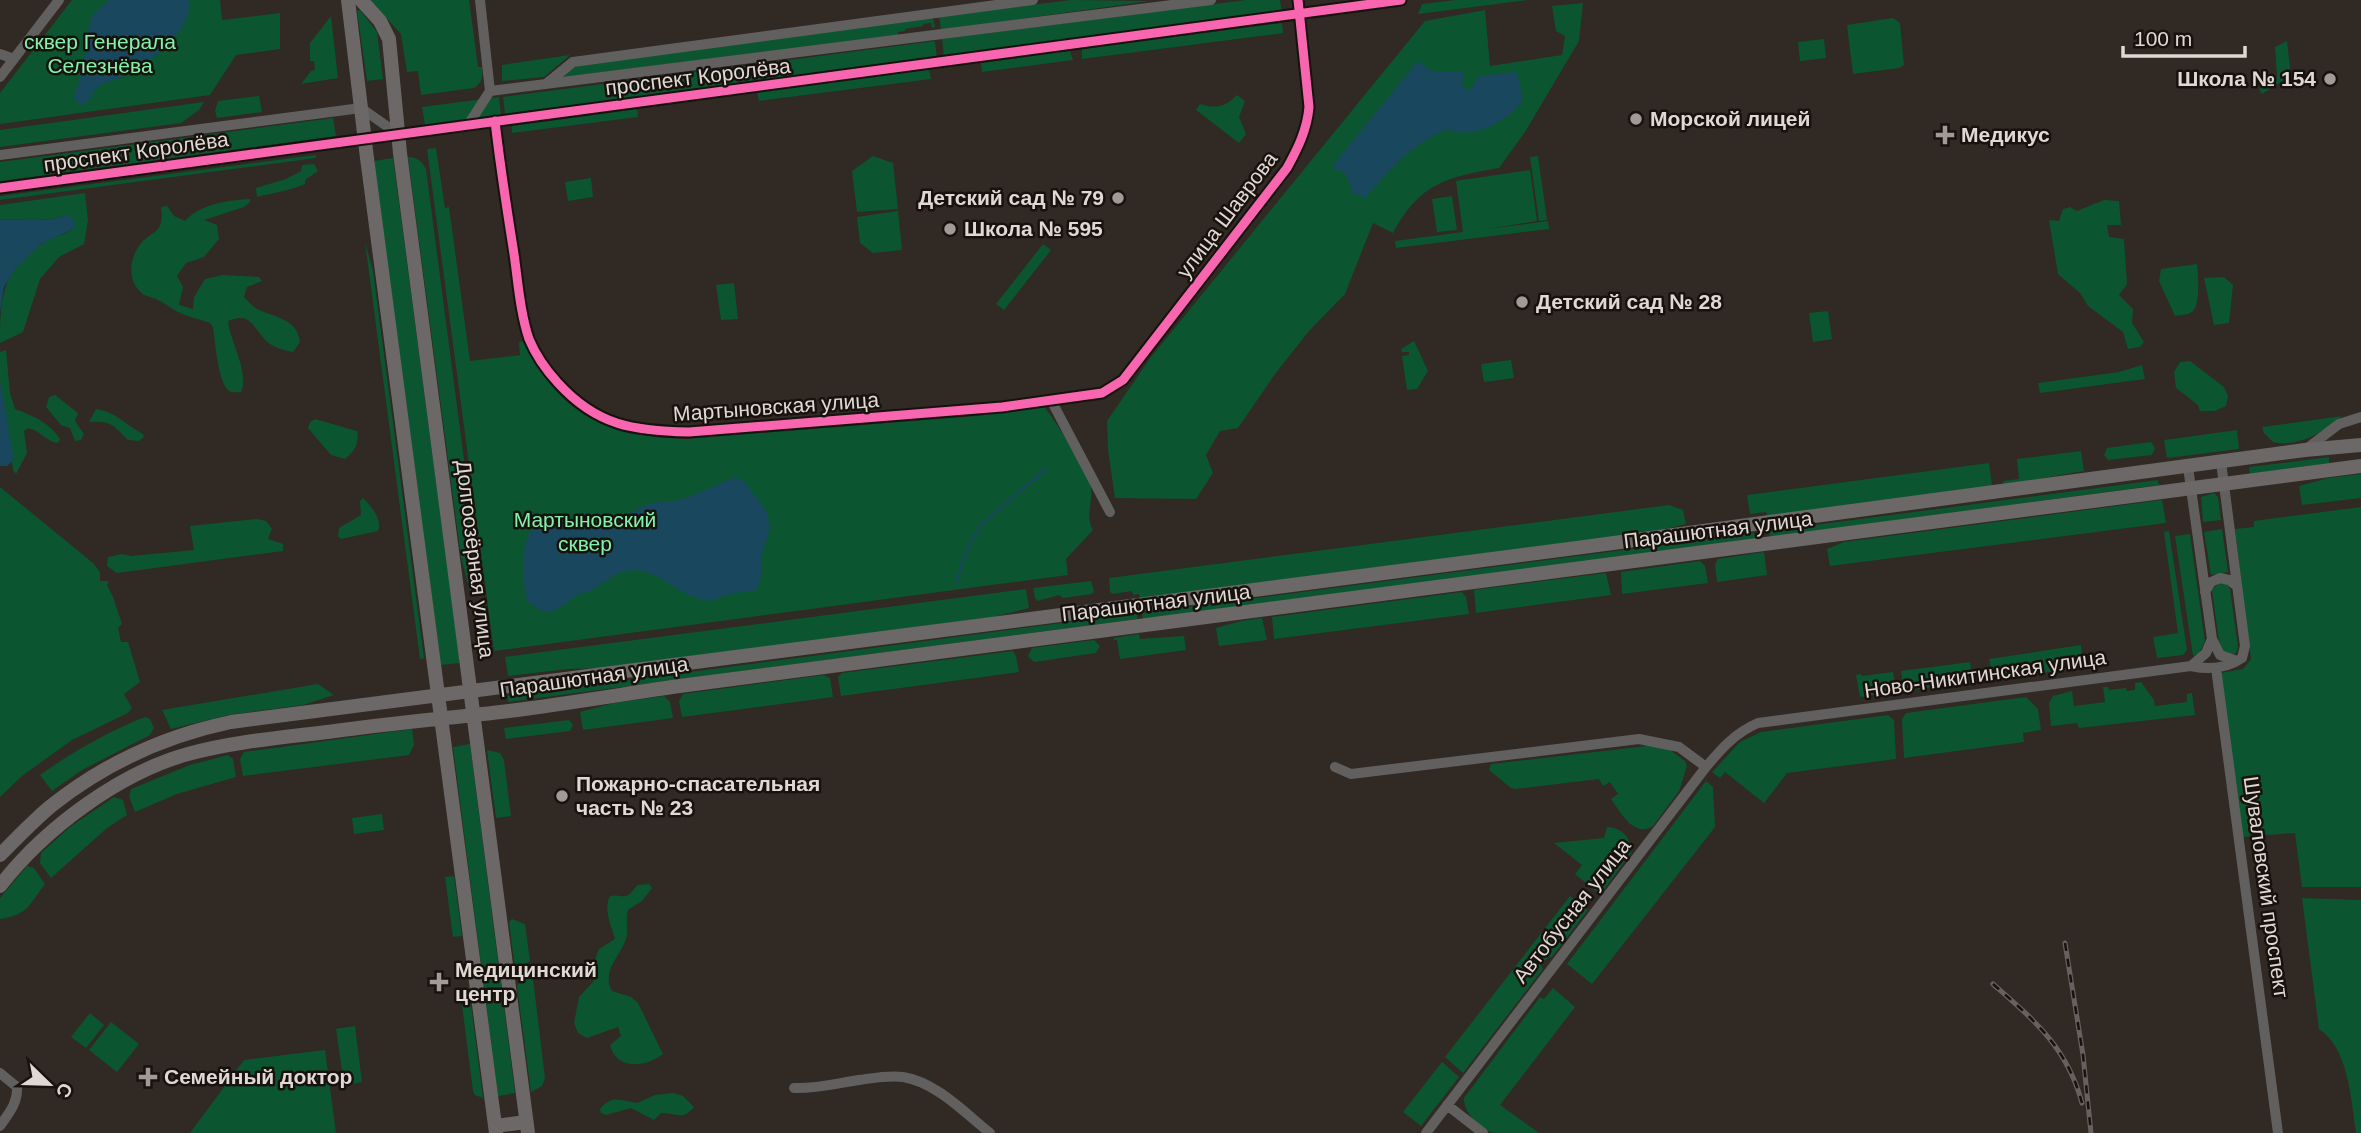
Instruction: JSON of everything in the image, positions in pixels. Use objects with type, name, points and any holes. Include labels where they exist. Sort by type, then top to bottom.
[{"type":"main road","points":[[348,0],[495,1129],[527,1127]]},
{"type":"main road","name":"Долгоозёрная улица","points":[[361,0],[380,21],[389,39],[398,134],[527,1127]]},
{"type":"main road","name":"Парашютная улица","points":[[0,855],[50,807],[90,777],[133,753],[172,737],[232,722],[1810,519],[2305,450],[2361,445]]},
{"type":"main road","points":[[2343,447],[2336,459],[2345,468]]},
{"type":"main road","name":"Парашютная улица","points":[[0,886],[12,870],[64,820],[99,796],[145,771],[187,754],[248,743],[2361,466]]},
{"type":"street","points":[[0,77],[59,0]]},
{"type":"street","points":[[468,125],[490,91],[480,0]]},
{"type":"street","points":[[546,84],[573,62],[1033,0]]},
{"type":"street","name":"проспект Королёва","points":[[490,91],[1163,3],[1211,0]]},
{"type":"street","name":"улица Шаврова","points":[[1115,387],[1287,168],[1299,147],[1308,122],[1309,107],[1298,0]]},
{"type":"street","name":"проспект Королёва","points":[[0,188],[1401,0]]},
{"type":"street","points":[[0,54],[14,59]]},
{"type":"street","points":[[361,108],[398,134]]},
{"type":"street","name":"проспект Королёва","points":[[0,155],[361,108]]},
{"type":"street","name":"Мартыновская улица","points":[[495,121],[528,337],[547,371],[575,400],[600,418],[644,430],[689,432],[876,418],[1051,400],[1102,393],[1115,387]]},
{"type":"street","points":[[1051,400],[1110,512]]},
{"type":"street","points":[[2305,450],[2339,424],[2361,417]]},
{"type":"street","points":[[2216,668],[2242,658],[2245,646],[2221,462]]},
{"type":"street","points":[[2188,467],[2211,639],[2220,655],[2237,661]]},
{"type":"street","points":[[2205,592],[2211,582],[2220,578],[2237,586]]},
{"type":"street","points":[[2190,666],[2206,653],[2211,639]]},
{"type":"street","name":"Ново-Никитинская улица","points":[[1758,723],[2190,666],[2216,668]]},
{"type":"street","name":"Шуваловский проспект","points":[[2216,668],[2278,1133]]},
{"type":"street","name":"Автобусная улица","points":[[1426,1133],[1726,742],[1758,723]]},
{"type":"street","points":[[1335,768],[1351,774],[1639,739],[1679,747],[1706,767]]},
{"type":"street","points":[[0,1073],[17,1087],[18,1096],[0,1126]]},
{"type":"street","points":[[794,1088],[808,1089],[885,1077],[904,1077],[942,1096],[990,1133]]},
{"type":"street","points":[[1447,1105],[1483,1133]]},
{"type":"green space","name":"сквер Генерала Селезнёва","points":[[72,0],[220,0],[222,20],[280,13],[280,49],[236,55],[210,95],[0,124],[0,93]]},
{"type":"green space","points":[[370,0],[469,0],[478,67],[482,67],[479,84],[474,88],[421,95],[418,71],[407,72],[401,34]]},
{"type":"green space","points":[[1071,0],[1150,1],[941,30],[939,17]]},
{"type":"green space","points":[[1246,0],[1280,0],[1282,13],[944,57],[942,39]]},
{"type":"green space","points":[[1456,0],[1528,0],[1418,14],[1422,4]]},
{"type":"green space","points":[[1583,3],[1579,41],[1525,132],[1499,168],[1464,175],[1437,185],[1414,203],[1393,233],[1373,223],[1345,294],[1309,331],[1238,428],[1220,431],[1206,455],[1213,473],[1196,499],[1115,498],[1107,421],[1151,357],[1425,21],[1485,10],[1490,66],[1562,55],[1565,36],[1556,31],[1552,6]]},
{"type":"green space","points":[[360,10],[377,32],[383,79],[367,81],[357,11]]},
{"type":"green space","points":[[331,16],[338,78],[301,84],[311,71],[315,70],[314,61],[310,61],[310,43]]},
{"type":"green space","points":[[933,18],[935,27],[932,28],[931,23],[923,24],[898,32],[898,35],[564,77],[565,73],[578,65]]},
{"type":"green space","points":[[1893,18],[1900,23],[1904,65],[1853,74],[1847,25]]},
{"type":"green space","points":[[1282,23],[1283,33],[1082,59],[1082,49]]},
{"type":"green space","points":[[1824,39],[1826,58],[1800,61],[1798,42]]},
{"type":"green space","points":[[935,41],[937,58],[505,114],[503,97]]},
{"type":"green space","points":[[2287,41],[2291,76],[2262,94],[2259,89],[2277,77],[2275,47]]},
{"type":"green space","points":[[1070,51],[1073,60],[982,72],[981,63]]},
{"type":"green space","points":[[570,55],[544,77],[502,81],[502,65]]},
{"type":"green space","points":[[929,69],[931,79],[759,101],[757,92]]},
{"type":"green space","points":[[1237,95],[1245,101],[1239,117],[1246,134],[1239,143],[1196,110],[1200,104],[1216,107]]},
{"type":"green space","points":[[259,96],[262,112],[217,118],[215,111],[218,101]]},
{"type":"green space","points":[[499,97],[501,115],[425,125],[422,107]]},
{"type":"green space","points":[[204,102],[199,110],[181,123],[0,147],[0,130]]},
{"type":"green space","points":[[637,107],[638,117],[512,133],[512,124]]},
{"type":"green space","points":[[333,118],[336,136],[0,181],[0,162]]},
{"type":"green space","name":"Мартыновский сквер","points":[[436,148],[445,208],[449,207],[470,361],[520,355],[519,342],[523,341],[553,388],[570,404],[589,417],[610,426],[658,437],[687,439],[976,416],[1044,407],[1078,459],[1091,487],[1089,515],[1093,530],[1066,559],[1068,575],[494,651],[427,149]]},
{"type":"green space","points":[[316,155],[316,158],[0,200],[0,196]]},
{"type":"green space","points":[[873,156],[893,163],[898,209],[857,212],[852,171]]},
{"type":"green space","points":[[1538,156],[1547,220],[1539,221],[1530,157]]},
{"type":"green space","points":[[408,157],[419,160],[426,169],[480,582],[479,587],[470,592],[461,557]]},
{"type":"green space","points":[[393,158],[460,663],[441,665],[374,161]]},
{"type":"green space","points":[[314,164],[318,171],[305,180],[305,184],[257,197],[256,188],[286,179],[301,171],[302,165]]},
{"type":"green space","points":[[1530,170],[1537,221],[1487,229],[1548,221],[1549,229],[1396,248],[1395,241],[1463,232],[1456,181]]},
{"type":"green space","points":[[591,178],[593,197],[568,201],[565,182]]},
{"type":"green space","points":[[85,193],[88,220],[84,244],[59,257],[40,279],[23,332],[0,343],[3,298],[11,274],[29,253],[73,229],[69,215],[44,220],[0,220],[0,205]]},
{"type":"green space","points":[[1452,196],[1457,230],[1437,232],[1432,199]]},
{"type":"green space","points":[[250,199],[244,207],[204,220],[217,225],[219,239],[204,257],[186,263],[177,276],[183,287],[179,305],[193,309],[194,297],[205,279],[222,275],[259,277],[262,281],[247,287],[244,297],[257,309],[290,323],[298,334],[300,342],[293,352],[290,352],[270,344],[248,320],[236,318],[228,321],[243,376],[241,392],[233,392],[225,387],[222,380],[213,327],[210,323],[182,314],[144,295],[135,285],[131,272],[135,252],[143,241],[159,228],[161,207],[167,206],[174,216],[185,221],[207,207]]},
{"type":"green space","points":[[2104,200],[2119,201],[2121,225],[2107,225],[2109,237],[2124,239],[2127,284],[2119,295],[2133,309],[2132,323],[2144,342],[2140,347],[2128,349],[2123,332],[2088,306],[2080,293],[2058,274],[2049,220],[2059,221],[2063,209],[2070,207],[2077,211]]},
{"type":"green space","points":[[898,211],[902,250],[873,253],[860,243],[857,217]]},
{"type":"green space","points":[[365,242],[373,271],[424,658],[420,659]]},
{"type":"green space","points":[[1043,244],[1051,250],[1004,310],[996,304]]},
{"type":"green space","points":[[2197,264],[2198,289],[2195,308],[2190,313],[2175,316],[2159,281],[2161,269]]},
{"type":"green space","points":[[2224,277],[2233,285],[2229,323],[2214,325],[2204,278]]},
{"type":"green space","points":[[734,283],[738,319],[721,320],[716,285]]},
{"type":"green space","points":[[1828,311],[1832,339],[1813,342],[1809,313]]},
{"type":"green space","points":[[1414,341],[1428,371],[1417,389],[1407,390],[1402,356],[1409,355],[1409,352],[1402,352],[1401,349]]},
{"type":"green space","points":[[6,350],[10,393],[15,409],[46,424],[60,439],[58,443],[32,429],[24,431],[27,453],[16,474],[13,470],[0,383],[0,352]]},
{"type":"green space","points":[[1511,360],[1514,378],[1484,382],[1481,364]]},
{"type":"green space","points":[[2190,361],[2224,387],[2228,396],[2226,406],[2215,411],[2200,411],[2198,405],[2176,388],[2174,372],[2180,362]]},
{"type":"green space","points":[[2142,365],[2145,379],[2040,393],[2038,383],[2119,372]]},
{"type":"green space","points":[[55,395],[78,413],[75,421],[84,434],[81,440],[75,441],[70,428],[61,425],[46,407],[49,397]]},
{"type":"green space","points":[[96,409],[115,416],[144,437],[139,441],[128,440],[111,425],[89,422]]},
{"type":"green space","points":[[2342,416],[2311,437],[2292,443],[2273,442],[2262,427]]},
{"type":"green space","points":[[315,419],[357,431],[356,447],[345,459],[331,455],[308,428],[310,422]]},
{"type":"green space","points":[[2237,430],[2239,449],[2167,458],[2164,440]]},
{"type":"green space","points":[[2151,442],[2155,448],[2152,455],[2108,460],[2104,455],[2107,448]]},
{"type":"green space","points":[[2081,451],[2084,471],[2004,485],[2003,481],[2019,479],[2017,459]]},
{"type":"green space","points":[[2329,457],[2329,463],[2250,474],[2249,467]]},
{"type":"green space","points":[[1989,463],[1992,486],[1767,516],[1766,512],[1750,514],[1747,495]]},
{"type":"green space","points":[[2361,474],[2361,498],[2302,505],[2299,486],[2328,478]]},
{"type":"green space","points":[[2158,480],[2159,485],[1770,537],[1769,531]]},
{"type":"green space","points":[[0,487],[93,563],[100,572],[100,581],[109,581],[107,585],[122,624],[118,628],[121,642],[128,642],[140,682],[124,694],[132,708],[128,713],[72,740],[22,776],[0,797]]},
{"type":"green space","points":[[2214,493],[2218,497],[2221,520],[2203,522],[2201,497]]},
{"type":"green space","points":[[363,498],[378,518],[378,531],[341,539],[338,536],[339,528],[361,515],[360,501]]},
{"type":"green space","points":[[2162,500],[2166,523],[1830,566],[1827,549],[1844,542]]},
{"type":"green space","points":[[1669,505],[1683,510],[1686,524],[1657,531],[1140,598],[1139,594],[1133,595],[1132,591],[1113,594],[1110,592],[1109,578]]},
{"type":"green space","points":[[2361,507],[2361,887],[2302,887],[2295,833],[2242,837],[2221,673],[2243,669],[2251,659],[2235,529],[2254,527],[2254,521]]},
{"type":"green space","points":[[257,519],[266,521],[272,529],[268,539],[283,544],[283,551],[117,573],[107,566],[108,557],[122,554],[131,556],[194,550],[190,526]]},
{"type":"green space","points":[[2222,529],[2228,572],[2211,575],[2204,532]]},
{"type":"green space","points":[[2169,531],[2187,650],[2183,655],[2157,658],[2153,637],[2178,633],[2164,532]]},
{"type":"green space","points":[[1762,532],[1763,538],[1143,619],[1142,613]]},
{"type":"green space","points":[[2190,534],[2205,642],[2199,653],[2193,656],[2175,536]]},
{"type":"green space","points":[[1764,552],[1767,575],[1717,582],[1715,565],[1718,559]]},
{"type":"green space","points":[[1700,561],[1705,566],[1708,583],[1622,594],[1621,572]]},
{"type":"green space","points":[[1606,573],[1611,595],[1476,613],[1474,590]]},
{"type":"green space","points":[[1091,581],[1094,591],[1092,594],[1063,598],[1059,595],[1038,601],[1035,598],[1033,588]]},
{"type":"green space","points":[[2220,582],[2228,585],[2230,589],[2238,647],[2236,653],[2231,656],[2220,649],[2212,590]]},
{"type":"green space","points":[[1026,589],[1029,608],[993,617],[604,668],[508,676],[505,657]]},
{"type":"green space","points":[[1462,592],[1466,597],[1469,614],[1274,639],[1272,617]]},
{"type":"green space","points":[[1137,613],[1137,619],[508,702],[508,696]]},
{"type":"green space","points":[[1262,618],[1267,640],[1219,646],[1216,628]]},
{"type":"green space","points":[[1139,634],[1140,639],[1184,636],[1186,650],[1120,659],[1117,640],[1114,638]]},
{"type":"green space","points":[[1094,640],[1100,646],[1096,653],[1034,662],[1028,656],[1032,648]]},
{"type":"green space","points":[[2081,645],[2083,668],[1993,679],[1989,659]]},
{"type":"green space","points":[[1013,651],[1019,672],[841,696],[838,677],[842,673]]},
{"type":"green space","points":[[1970,662],[1973,682],[1904,691],[1901,671]]},
{"type":"green space","points":[[1893,672],[1896,692],[1860,697],[1856,675]]},
{"type":"green space","points":[[824,675],[830,678],[833,697],[682,717],[679,701],[683,694]]},
{"type":"green space","points":[[2141,682],[2154,700],[2155,706],[2187,702],[2187,694],[2192,693],[2195,715],[2079,728],[2077,723],[2051,726],[2049,703],[2053,696],[2072,691],[2074,706],[2105,702],[2103,687],[2108,687],[2109,690],[2135,690],[2135,683]]},
{"type":"green space","points":[[318,684],[334,695],[303,705],[228,715],[171,729],[162,710]]},
{"type":"green space","points":[[664,696],[670,702],[673,718],[583,730],[580,712],[614,703]]},
{"type":"green space","points":[[2026,697],[2038,709],[2041,730],[2023,733],[2024,742],[1904,758],[1902,719],[1906,713]]},
{"type":"green space","points":[[1888,715],[1894,720],[1896,759],[1787,773],[1764,803],[1725,772],[1720,778],[1712,772],[1740,742],[1761,732]]},
{"type":"green space","points":[[145,717],[150,719],[154,728],[150,735],[82,770],[52,791],[40,775],[91,743]]},
{"type":"green space","points":[[569,720],[573,725],[570,731],[506,739],[504,728]]},
{"type":"green space","points":[[412,729],[414,745],[409,755],[243,776],[240,759],[244,752]]},
{"type":"green space","points":[[470,744],[515,1093],[498,1096],[453,747]]},
{"type":"green space","points":[[1663,745],[1685,761],[1687,766],[1679,791],[1653,826],[1646,829],[1634,826],[1624,817],[1611,799],[1618,794],[1610,782],[1603,786],[1599,779],[1515,789],[1489,770],[1491,764]]},
{"type":"green space","points":[[487,750],[500,753],[504,760],[511,816],[496,818]]},
{"type":"green space","points":[[228,755],[233,759],[236,777],[177,794],[135,812],[129,796],[131,789],[190,765]]},
{"type":"green space","points":[[1706,781],[1713,787],[1715,827],[1592,984],[1567,964]]},
{"type":"green space","points":[[114,797],[123,800],[127,815],[107,828],[51,878],[40,863],[41,853],[70,827]]},
{"type":"green space","points":[[382,814],[384,830],[354,834],[352,818]]},
{"type":"green space","points":[[1607,827],[1617,829],[1625,835],[1630,843],[1631,853],[1600,895],[1575,874],[1582,865],[1554,843],[1604,838]]},
{"type":"green space","points":[[27,866],[34,868],[45,884],[22,912],[0,919],[0,898]]},
{"type":"green space","points":[[454,876],[462,936],[453,937],[445,877]]},
{"type":"green space","points":[[649,884],[652,888],[642,901],[628,910],[626,939],[609,977],[612,991],[631,997],[638,1003],[663,1054],[648,1062],[632,1064],[618,1059],[613,1053],[610,1045],[621,1036],[618,1027],[587,1038],[578,1033],[574,1023],[579,997],[595,978],[592,968],[599,949],[615,939],[607,912],[610,896],[627,896],[638,885]]},
{"type":"green space","points":[[1570,896],[1588,910],[1551,958],[1549,956],[1541,966],[1543,969],[1463,1073],[1445,1057]]},
{"type":"green space","points":[[2302,898],[2361,900],[2361,1133],[2356,1133],[2343,1062],[2329,1038],[2319,1029]]},
{"type":"green space","points":[[512,919],[525,924],[530,961],[518,970],[515,968],[509,922]]},
{"type":"green space","points":[[532,970],[545,1078],[542,1086],[531,1092],[517,986]]},
{"type":"green space","points":[[1553,988],[1575,1007],[1500,1105],[1539,1133],[1490,1131],[1479,1125],[1470,1115],[1464,1098],[1540,997],[1544,999]]},
{"type":"green space","points":[[471,1004],[483,1098],[475,1095],[473,1091],[462,1005]]},
{"type":"green space","points":[[90,1013],[104,1025],[86,1048],[71,1037]]},
{"type":"green space","points":[[111,1022],[139,1044],[117,1072],[89,1050]]},
{"type":"green space","points":[[355,1026],[362,1082],[344,1085],[336,1029]]},
{"type":"green space","points":[[325,1050],[336,1133],[190,1133],[244,1060]]},
{"type":"green space","points":[[1442,1062],[1459,1077],[1421,1126],[1403,1112]]},
{"type":"green space","points":[[674,1093],[683,1096],[694,1107],[690,1112],[682,1115],[661,1113],[654,1120],[631,1108],[606,1115],[601,1113],[600,1109],[613,1100],[637,1103],[655,1095]]},
{"type":"water","points":[[109,0],[190,0],[184,24],[165,47],[130,73],[103,83],[82,105],[74,97],[82,72],[90,20]]},
{"type":"water","points":[[1418,61],[1431,71],[1464,72],[1462,85],[1469,91],[1479,76],[1516,72],[1522,102],[1507,117],[1488,128],[1467,132],[1447,129],[1434,135],[1402,159],[1365,199],[1359,193],[1356,196],[1345,175],[1334,169],[1333,165]]},
{"type":"water","points":[[69,215],[75,223],[73,229],[41,244],[16,268],[4,287],[0,313],[0,220],[44,220]]},
{"type":"water","points":[[0,381],[14,460],[7,466],[0,466]]},
{"type":"water","points":[[734,477],[744,481],[767,512],[770,529],[761,556],[761,574],[757,590],[706,600],[691,596],[656,576],[637,570],[616,575],[554,611],[543,611],[527,600],[523,573],[524,552],[529,534],[541,523],[556,521],[583,528],[599,528],[645,506],[680,500]]},
{"type":"waterway","points":[[957,582],[966,552],[982,524],[1046,469]]},
{"type":"railway","points":[[2065,943],[2083,1055],[2091,1133]]},
{"type":"railway","points":[[1993,984],[2035,1023],[2058,1050],[2076,1083],[2082,1103]]},
{"type":"cycle path","points":[[495,121],[523,318],[529,339],[558,383],[587,409],[602,417],[651,430],[689,432],[1002,407],[1102,393],[1123,380],[1287,168],[1295,153],[1304,131],[1309,107],[1298,0]]},
{"type":"cycle path","points":[[0,188],[1401,0]]},
{"type":"place","name":"Школа № 154","points":[[2330,79]]},
{"type":"place","name":"Морской лицей","points":[[1636,119]]},
{"type":"place","name":"Медикус","points":[[1945,135]]},
{"type":"place","name":"Детский сад № 79","points":[[1118,198]]},
{"type":"place","name":"Школа № 595","points":[[950,229]]},
{"type":"place","name":"Детский сад № 28","points":[[1522,302]]},
{"type":"place","name":"Пожарно-спасательная часть № 23","points":[[562,796]]},
{"type":"place","name":"Медицинский центр","points":[[439,982]]},
{"type":"place","name":"Семейный доктор","points":[[148,1077]]}]
